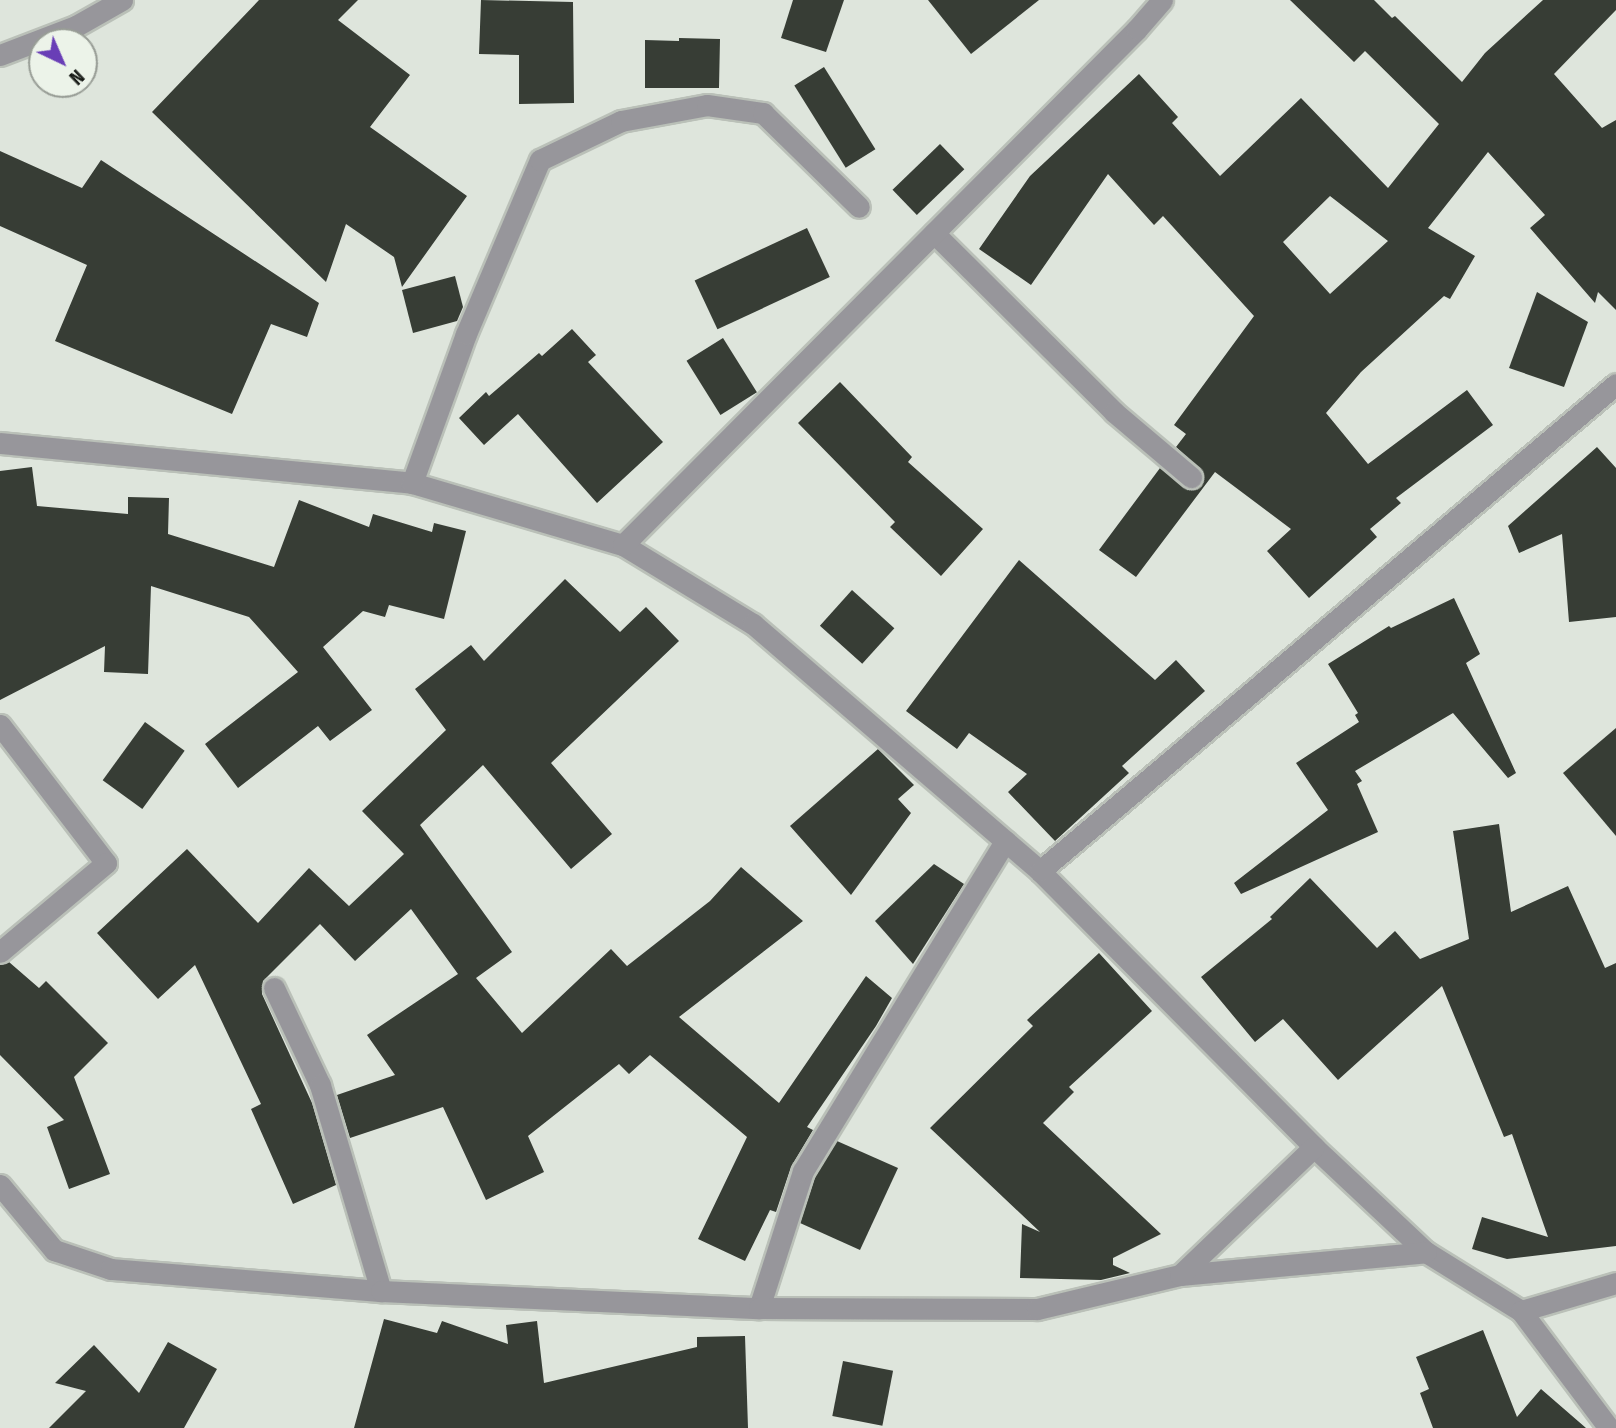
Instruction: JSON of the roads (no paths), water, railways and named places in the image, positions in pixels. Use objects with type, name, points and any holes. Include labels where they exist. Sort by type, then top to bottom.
[{"type":"street","points":[[0,55],[76,26],[122,0]]},
{"type":"street","points":[[623,545],[1137,29],[1162,0]]},
{"type":"street","points":[[412,483],[466,334],[540,160],[621,121],[707,105],[718,106],[763,113],[859,206]]},
{"type":"street","points":[[934,233],[1114,412],[1191,477]]},
{"type":"street","points":[[1040,872],[1616,384]]},
{"type":"street","points":[[0,443],[412,483],[623,545],[753,624],[1040,872],[1314,1146],[1426,1252],[1521,1311],[1609,1428]]},
{"type":"street","points":[[0,725],[106,863],[0,952]]},
{"type":"street","points":[[760,1308],[803,1171],[1005,841]]},
{"type":"street","points":[[274,988],[320,1085],[381,1291]]},
{"type":"street","points":[[1180,1275],[1314,1146]]},
{"type":"street","points":[[1,1180],[54,1250],[111,1269],[381,1291],[760,1308],[1037,1309],[1180,1275],[1426,1252]]},
{"type":"street","points":[[1521,1311],[1616,1283]]}]
